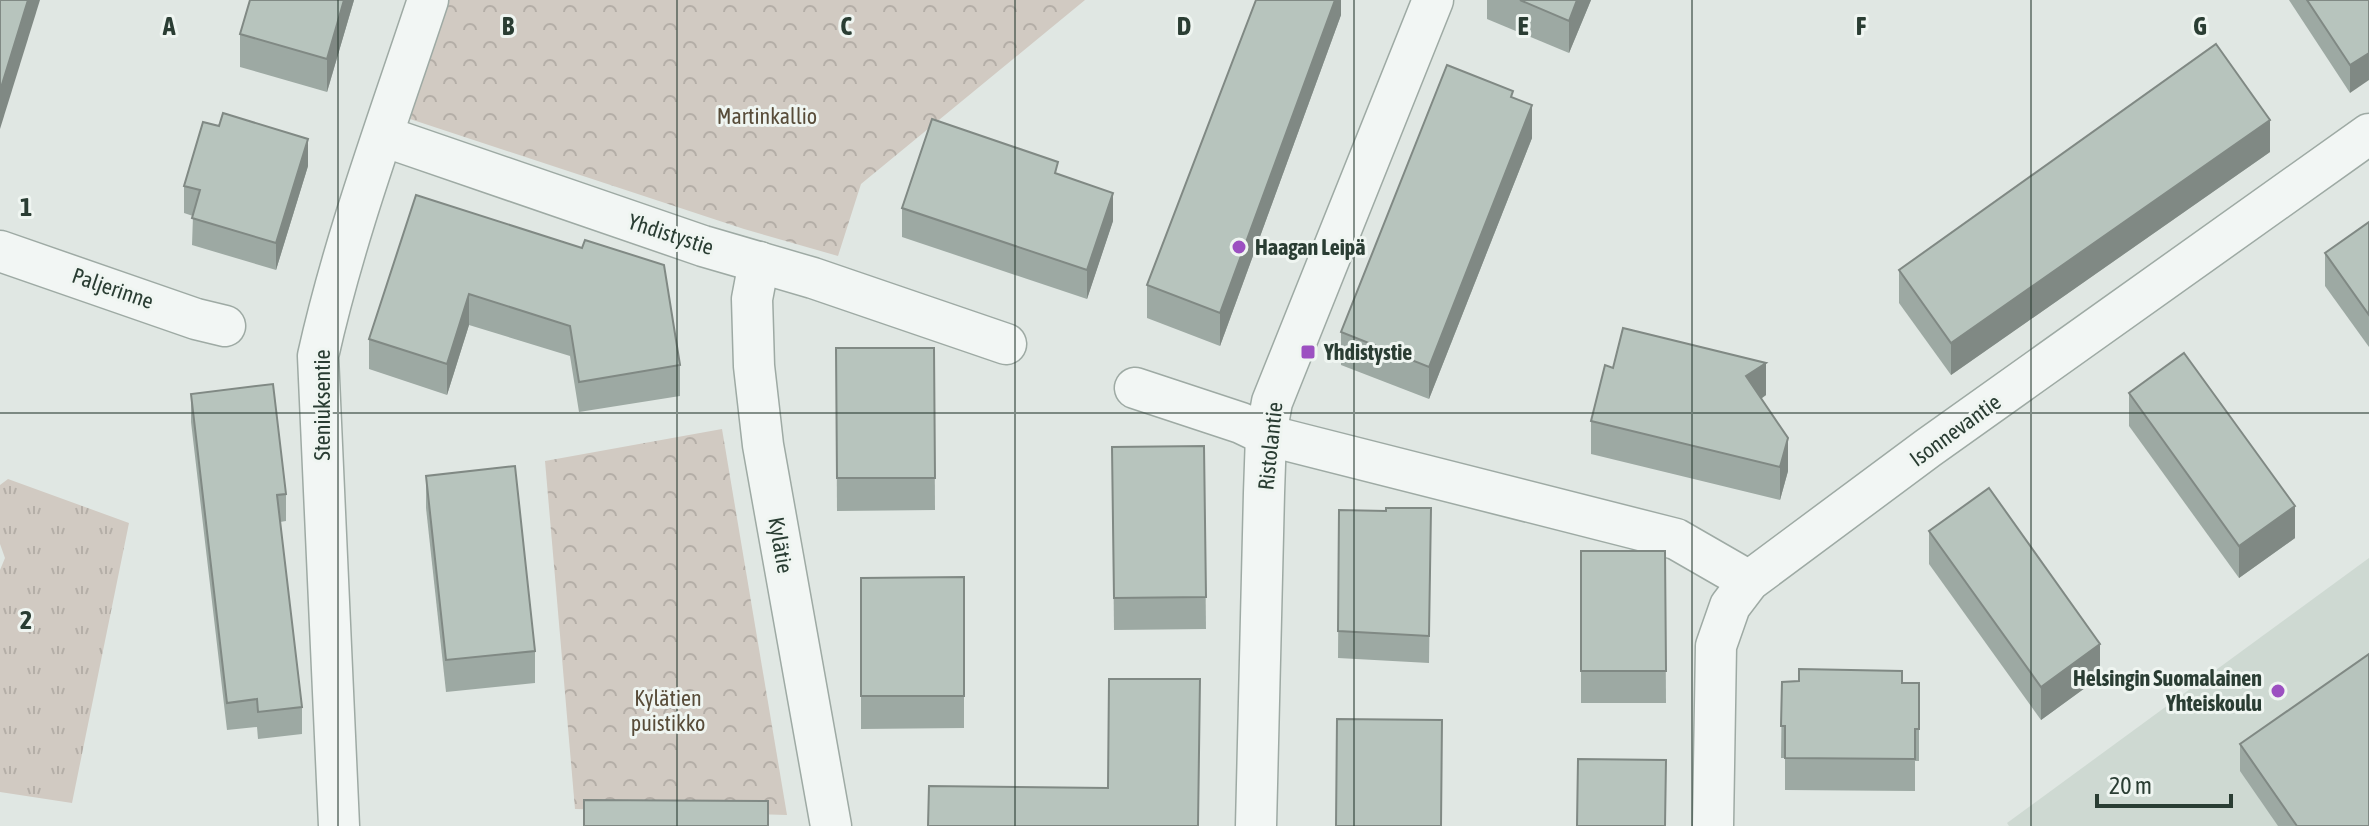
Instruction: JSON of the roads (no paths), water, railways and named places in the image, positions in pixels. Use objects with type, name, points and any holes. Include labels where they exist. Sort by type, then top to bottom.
[{"type":"street","name":"Steniuksentie","points":[[339,826],[318,356],[329,309],[428,0]]},
{"type":"street","name":"Ristolantie","points":[[1256,826],[1266,435],[1272,402],[1433,0]]},
{"type":"street","name":"Isonnevantie","points":[[1713,826],[1716,646],[1730,606],[1749,581],[1928,448],[2369,134]]},
{"type":"street","name":"Yhdistystie","points":[[383,136],[703,246],[813,278],[1006,344]]},
{"type":"street","name":"Paljerinne","points":[[0,251],[196,319],[225,326]]},
{"type":"street","name":"Kylätie","points":[[759,262],[752,299],[754,366],[763,445],[831,826]]},
{"type":"street","points":[[1135,388],[1241,423],[1266,435],[1676,539],[1749,581]]},
{"type":"place","name":"Haagan Leipä","points":[[1239,247]]},
{"type":"place","name":"Yhdistystie","points":[[1308,352]]},
{"type":"place","name":"Helsingin Suomalainen Yhteiskoulu","points":[[2278,691]]},
{"type":"park label","name":"Martinkallio","points":[[767,116]]},
{"type":"park label","name":"Kylätien puistikko","points":[[668,710]]}]
